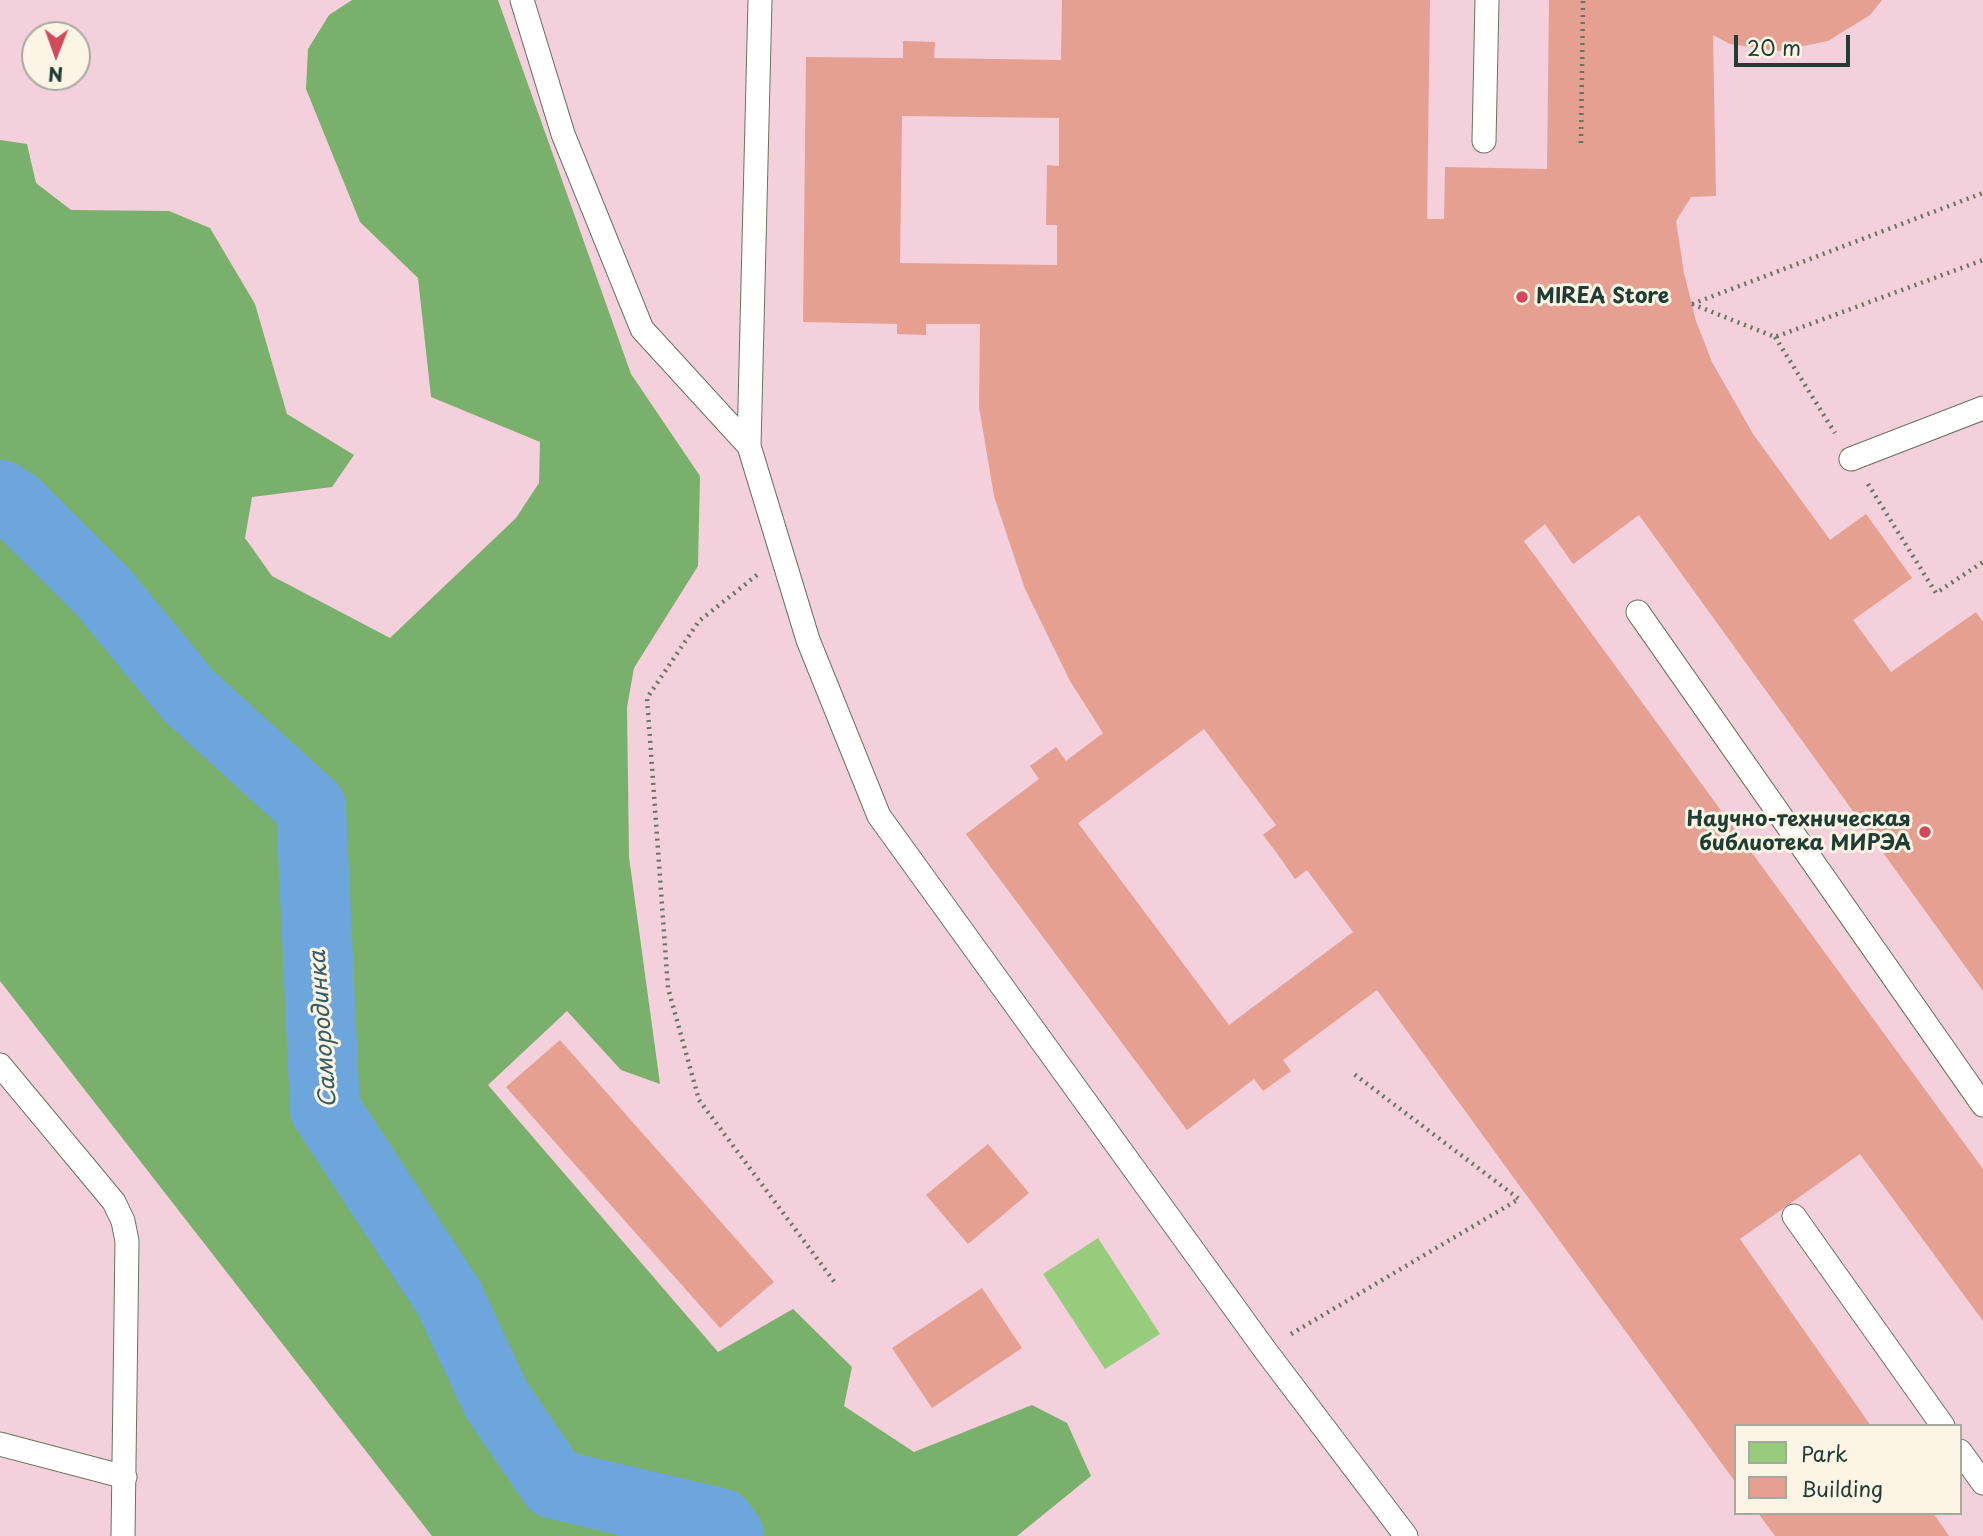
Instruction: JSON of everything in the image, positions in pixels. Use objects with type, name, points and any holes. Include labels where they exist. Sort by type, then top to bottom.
[{"type":"lane","points":[[523,0],[563,134],[642,329],[749,446]]},
{"type":"lane","points":[[760,0],[749,446],[808,640],[879,816],[1265,1350],[1406,1536]]},
{"type":"lane","points":[[1484,141],[1487,0]]},
{"type":"lane","points":[[1851,459],[1983,408]]},
{"type":"lane","points":[[1638,612],[1983,1105]]},
{"type":"lane","points":[[0,1065],[114,1202],[123,1221],[127,1241],[123,1536]]},
{"type":"lane","points":[[1794,1216],[1941,1424]]},
{"type":"lane","points":[[0,1444],[125,1477]]},
{"type":"lane","points":[[1962,1454],[1983,1483]]},
{"type":"path","points":[[1581,143],[1583,0]]},
{"type":"path","points":[[1851,459],[1775,337],[1692,304],[1983,193]]},
{"type":"path","points":[[1775,337],[1983,260]]},
{"type":"path","points":[[1881,505],[1936,593],[1983,562]]},
{"type":"path","points":[[782,555],[699,621],[647,698],[668,988],[699,1100],[836,1284]]},
{"type":"path","points":[[1265,1350],[1519,1199],[1354,1074]]},
{"type":"shaded area","points":[[0,0],[1983,0],[1983,1536],[0,1536]]},
{"type":"green space","points":[[352,0],[498,0],[631,374],[700,476],[698,566],[634,668],[627,707],[629,857],[660,1084],[621,1070],[567,1011],[488,1085],[718,1352],[793,1309],[852,1367],[844,1406],[914,1452],[1032,1405],[1067,1423],[1091,1476],[1017,1536],[432,1536],[0,981],[0,140],[27,144],[36,183],[71,210],[169,211],[210,228],[255,304],[287,414],[354,455],[332,487],[252,497],[245,538],[272,576],[390,638],[516,518],[539,483],[540,442],[431,397],[418,278],[360,222],[306,89],[308,49],[329,15]]},
{"type":"green space","points":[[1098,1238],[1160,1334],[1105,1369],[1043,1274]]},
{"type":"building","points":[[1062,0],[1430,0],[1427,219],[1444,219],[1445,167],[1547,169],[1549,0],[1882,0],[1870,15],[1828,41],[1779,51],[1730,44],[1713,35],[1716,196],[1691,197],[1676,221],[1684,273],[1696,321],[1712,362],[1753,434],[1830,540],[1866,514],[1912,578],[1853,620],[1891,672],[1976,612],[1983,622],[1983,991],[1639,515],[1573,564],[1545,524],[1524,541],[1983,1169],[1983,1321],[1860,1154],[1740,1239],[1870,1424],[1734,1424],[1734,1480],[1377,990],[1283,1060],[1291,1071],[1263,1091],[1254,1079],[1187,1130],[966,834],[1039,779],[1030,766],[1056,747],[1066,761],[1103,733],[1070,681],[1025,589],[994,496],[979,407],[980,324],[926,324],[926,335],[897,334],[897,324],[803,322],[806,57],[903,58],[903,41],[935,42],[934,58],[1061,60]],"holes":[[[902,116],[1059,118],[1059,166],[1047,165],[1046,225],[1057,225],[1057,265],[900,263]],[[1204,729],[1276,825],[1263,835],[1295,879],[1307,870],[1353,932],[1229,1025],[1078,823]]]},
{"type":"building","points":[[560,1040],[774,1282],[720,1328],[506,1087]]},
{"type":"building","points":[[988,1144],[1029,1193],[968,1244],[926,1195]]},
{"type":"building","points":[[982,1288],[1022,1348],[932,1408],[892,1348]]},
{"type":"building","points":[[1759,1515],[1934,1515],[1949,1536],[1775,1536]]},
{"type":"waterway","name":"Самородинка","points":[[0,495],[16,505],[104,593],[189,696],[311,807],[325,1109],[449,1298],[496,1399],[554,1484],[720,1523],[729,1536]]},
{"type":"place","name":"MIREA Store","points":[[1522,297]]},
{"type":"place","name":"Научно-техническая библиотека МИРЭА","points":[[1925,832]]}]
